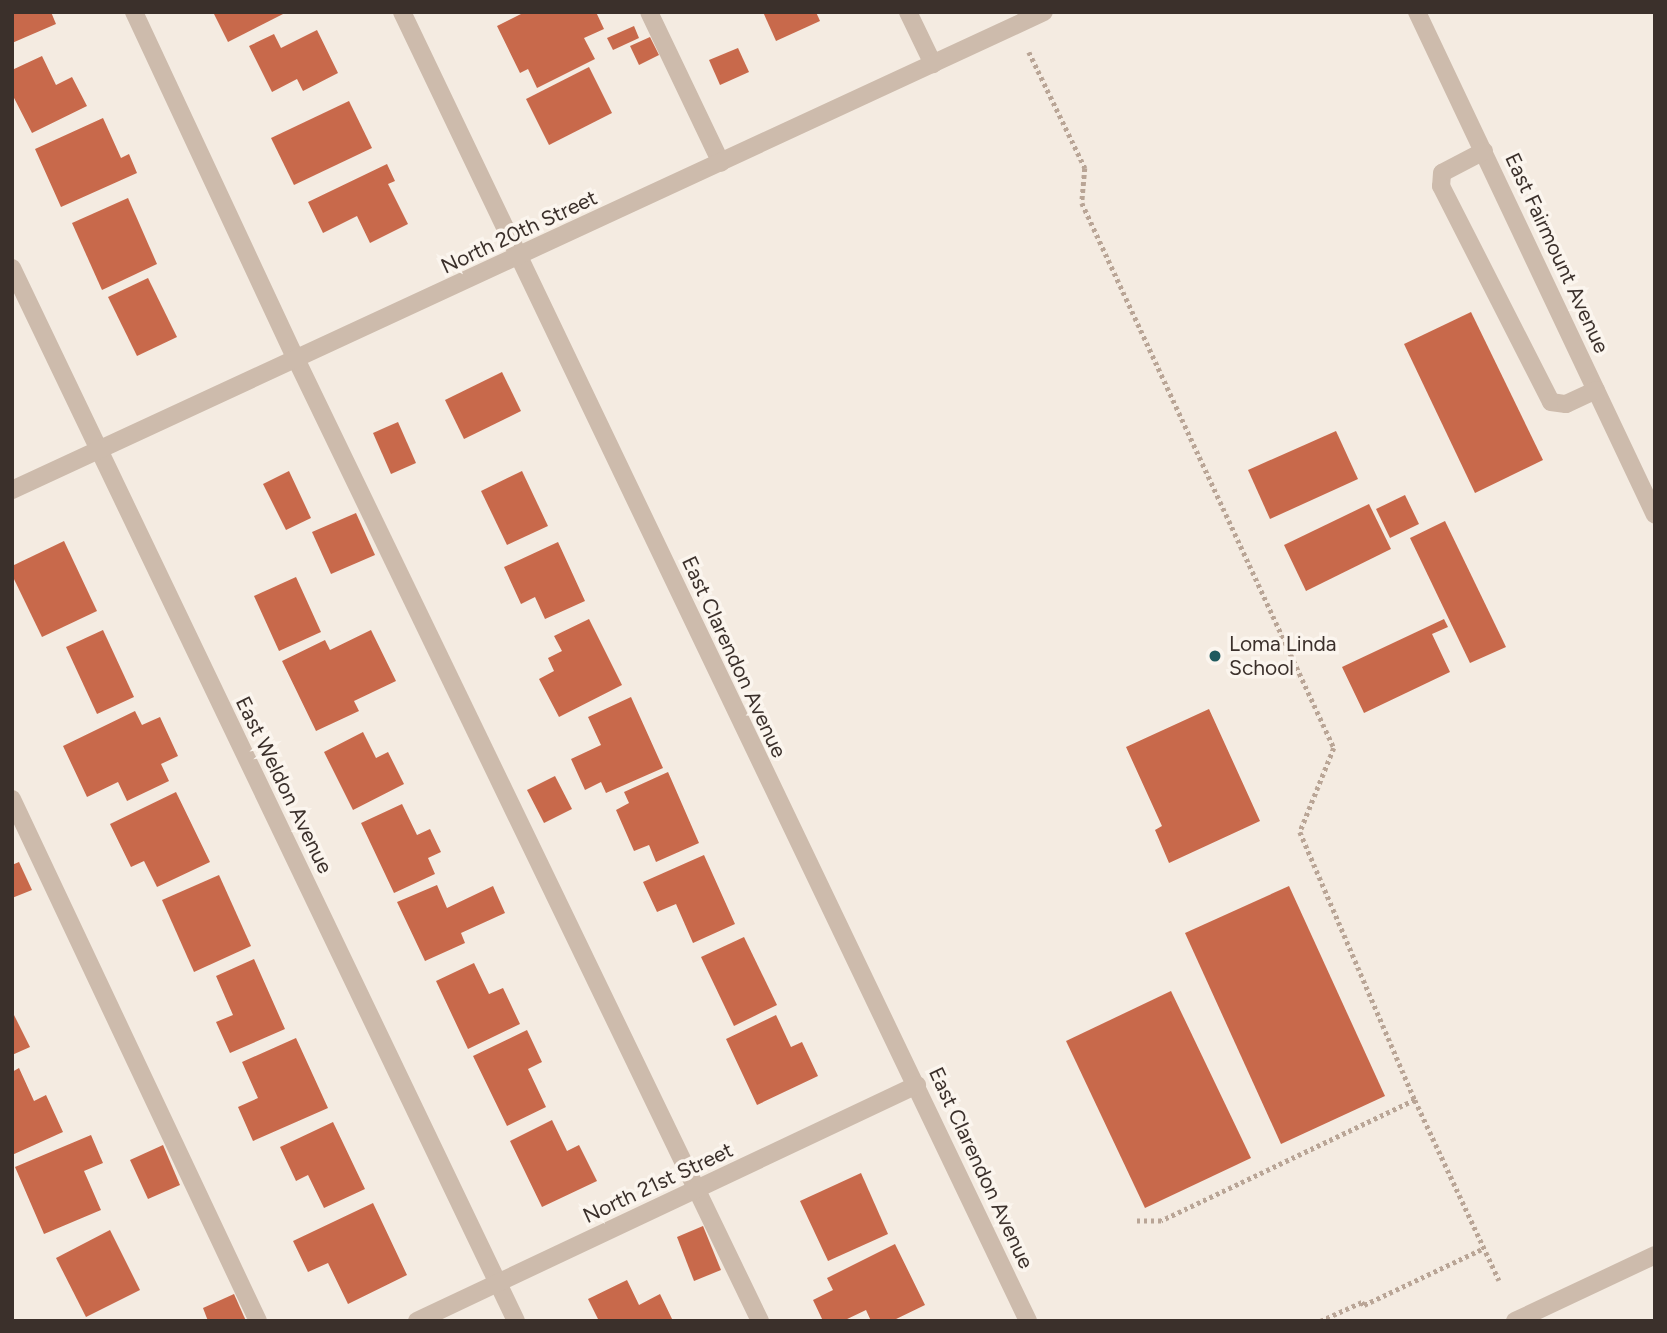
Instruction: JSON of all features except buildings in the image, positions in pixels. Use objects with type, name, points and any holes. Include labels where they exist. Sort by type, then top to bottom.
[{"type":"street","points":[[134,12],[296,359],[760,1321]]},
{"type":"street","name":"East Clarendon Avenue","points":[[402,12],[1028,1321]]},
{"type":"street","points":[[649,12],[720,163]]},
{"type":"street","points":[[908,12],[933,64]]},
{"type":"street","name":"North 20th Street","points":[[12,490],[1044,12]]},
{"type":"street","name":"East Fairmount Avenue","points":[[1417,12],[1655,514]]},
{"type":"street","points":[[1484,151],[1442,173],[1441,186],[1551,402],[1566,404],[1597,390]]},
{"type":"street","name":"East Weldon Avenue","points":[[12,268],[516,1321]]},
{"type":"street","points":[[12,799],[258,1321]]},
{"type":"street","name":"North 21st Street","points":[[417,1321],[917,1085]]},
{"type":"street","points":[[1515,1321],[1655,1255]]},
{"type":"path","points":[[1029,52],[1085,168],[1082,203],[1334,748],[1300,832],[1415,1100],[1499,1280]]},
{"type":"path","points":[[1133,1221],[1161,1221],[1415,1100]]},
{"type":"path","points":[[1320,1321],[1362,1302],[1364,1305],[1484,1248]]},
{"type":"place","name":"Loma Linda School","points":[[1215,656]]}]
